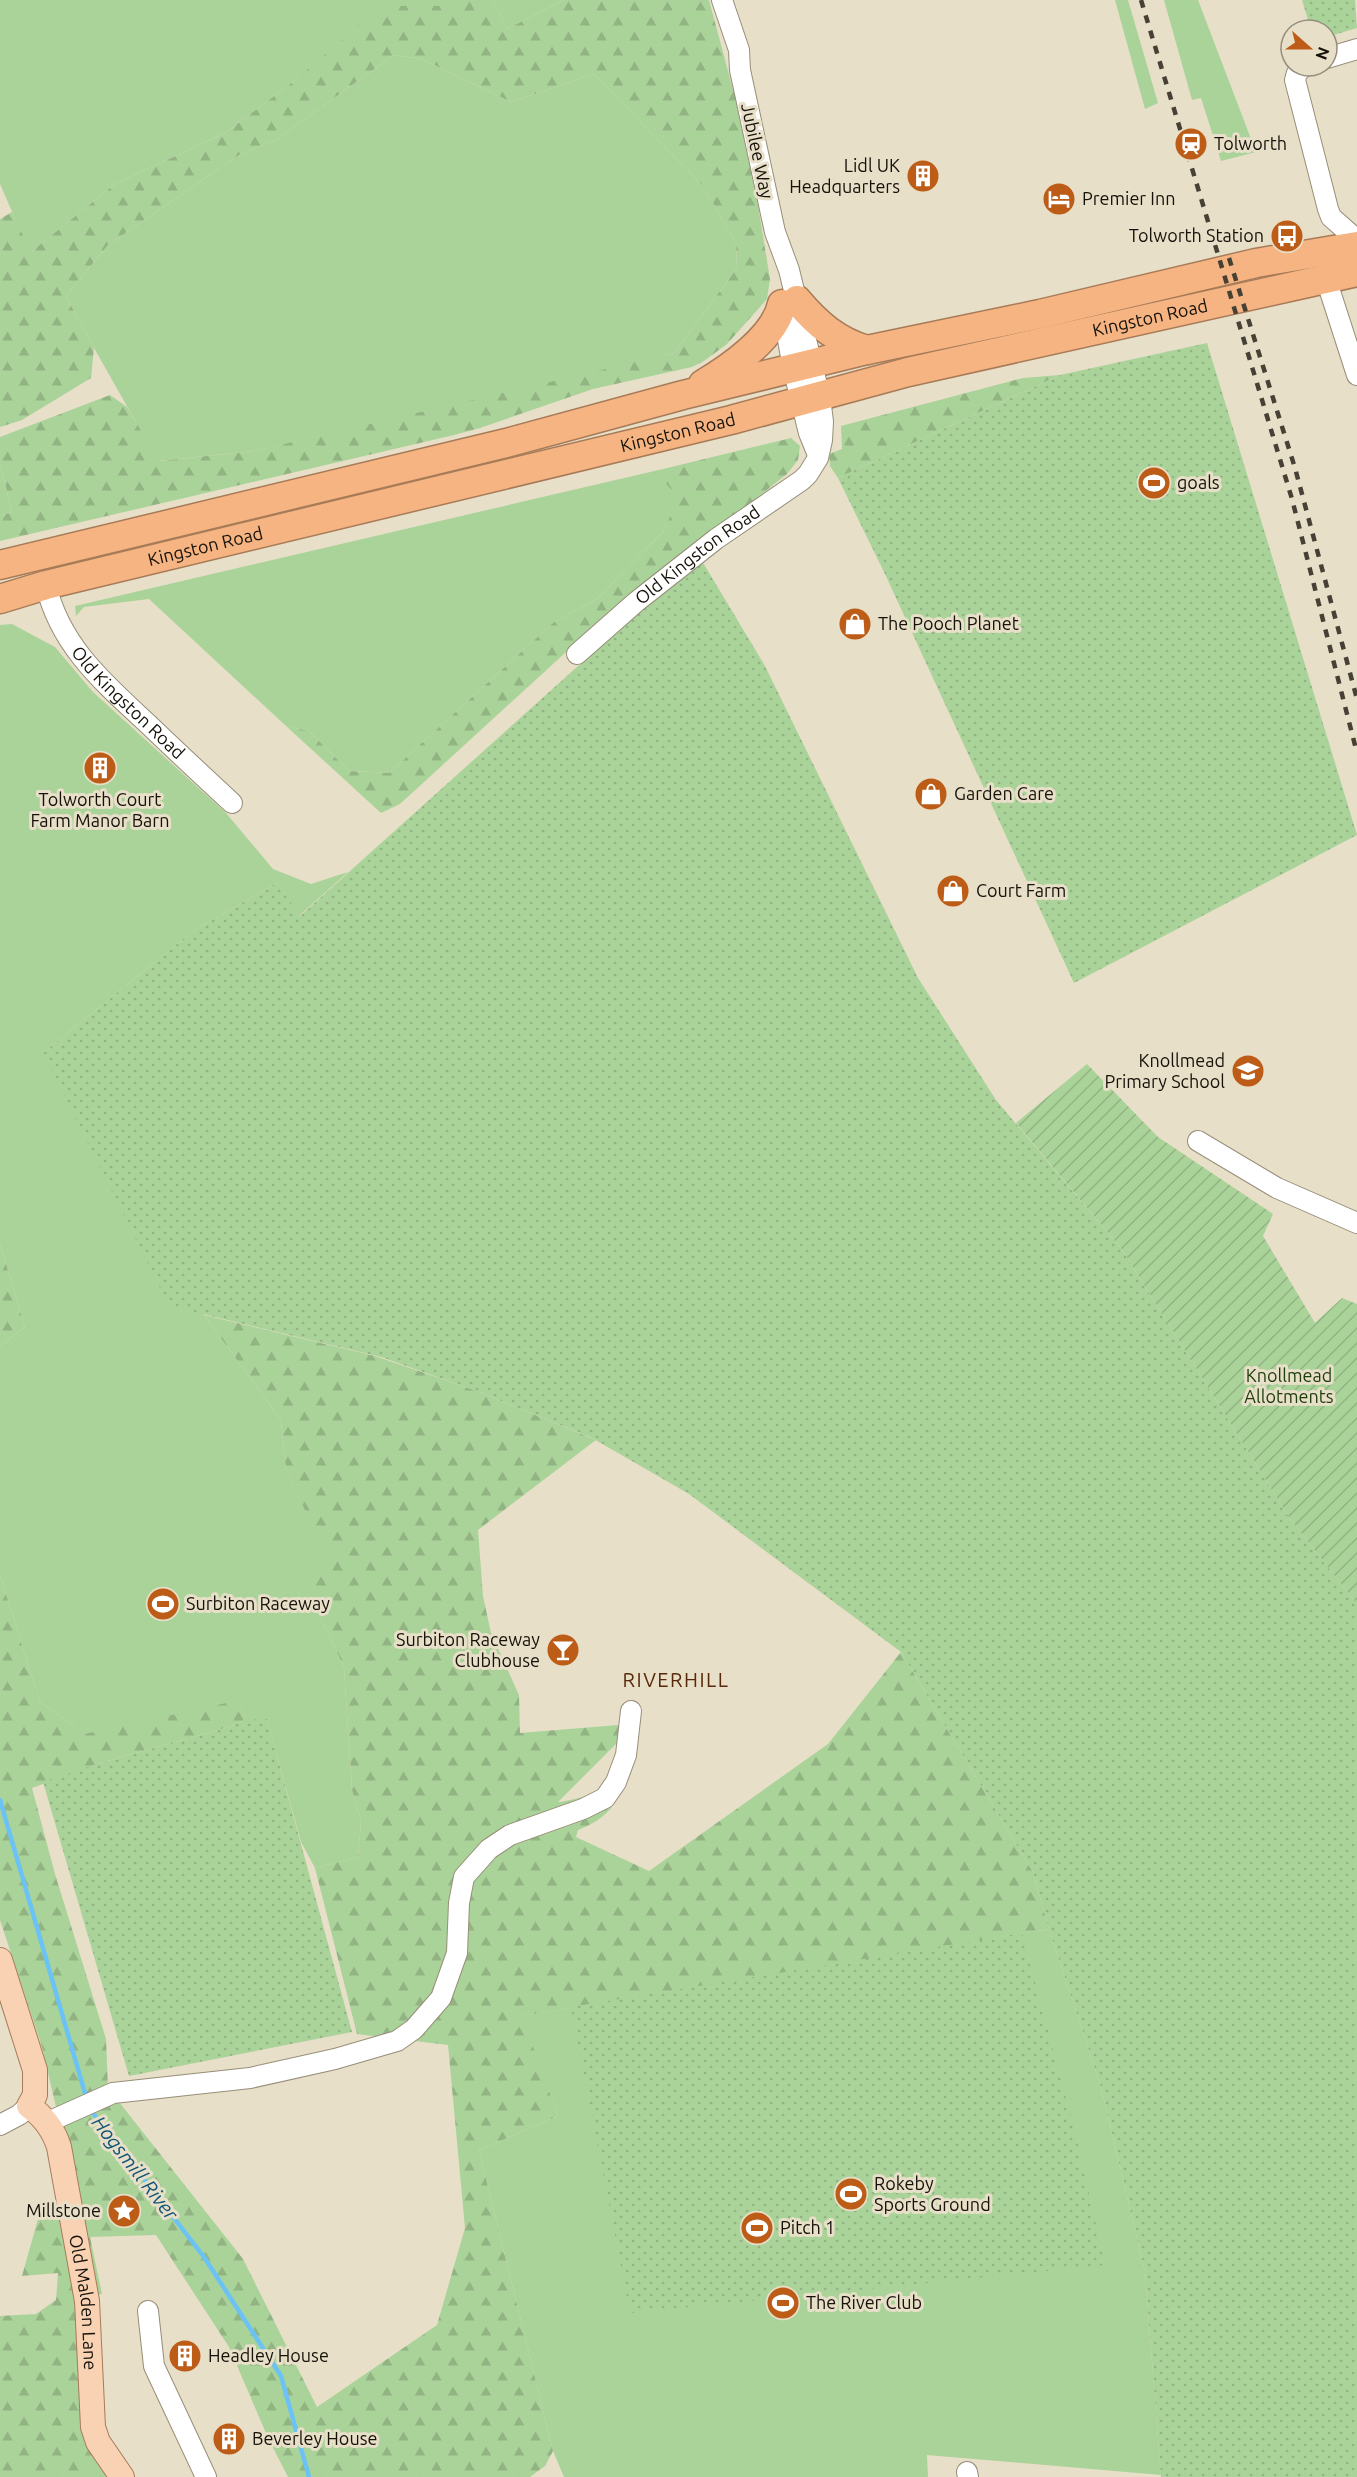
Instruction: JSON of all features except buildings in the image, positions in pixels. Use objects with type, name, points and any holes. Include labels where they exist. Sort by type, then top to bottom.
[{"type":"highway","name":"Kingston Road","points":[[0,599],[808,382],[867,350],[1040,314],[1256,264],[1357,246]]},
{"type":"highway","name":"Kingston Road","points":[[0,565],[510,442],[683,395],[830,378],[908,372],[1357,272]]},
{"type":"highway","points":[[683,395],[720,374],[742,357],[777,319],[789,302],[837,338],[867,350]]},
{"type":"main road","points":[[0,1960],[35,2070],[37,2115]]},
{"type":"main road","name":"Old Malden Lane","points":[[37,2115],[56,2137],[59,2147],[87,2301],[93,2427],[98,2442],[122,2477]]},
{"type":"street","name":"Jubilee Way","points":[[722,0],[728,21],[728,42],[740,70],[808,382]]},
{"type":"street","points":[[1339,54],[1357,49]]},
{"type":"street","points":[[1299,78],[1299,101],[1331,217],[1357,240]]},
{"type":"street","points":[[1326,279],[1357,375]]},
{"type":"street","name":"Old Kingston Road","points":[[577,654],[636,602],[716,539],[808,474],[818,458],[808,382]]},
{"type":"street","name":"Old Kingston Road","points":[[46,585],[50,602],[67,637],[87,667],[232,803]]},
{"type":"street","points":[[1198,1141],[1277,1188],[1357,1223]]},
{"type":"street","points":[[0,2125],[19,2115],[68,2112],[113,2093],[250,2078],[335,2059],[397,2041],[414,2029],[441,1998],[452,1972],[457,1953],[459,1903],[465,1877],[489,1849],[510,1836],[583,1809],[605,1798],[616,1782],[626,1755],[631,1711]]},
{"type":"street","points":[[148,2311],[154,2366],[206,2477]]},
{"type":"green space","points":[[0,0],[449,0],[451,6],[298,78],[225,133],[115,184],[30,253],[0,184]]},
{"type":"green space","points":[[449,0],[493,0],[507,29],[564,0],[709,0],[735,97],[758,205],[770,279],[767,299],[727,344],[692,367],[593,389],[454,435],[0,541],[0,516],[12,512],[0,463],[0,437],[110,395],[127,407],[159,461],[254,451],[674,353],[737,268],[736,244],[703,186],[594,74],[511,102],[422,59],[394,55],[274,141],[239,155],[108,245],[66,296],[94,348],[91,378],[22,420],[0,427],[0,219],[12,212],[31,252],[115,184],[225,133],[298,78],[380,6],[450,6]]},
{"type":"green space","points":[[493,0],[564,0],[507,29]]},
{"type":"green space","points":[[1115,0],[1128,0],[1158,103],[1145,109]]},
{"type":"green space","points":[[1164,0],[1198,0],[1256,152],[1221,161],[1201,98],[1192,100]]},
{"type":"green space","points":[[1302,0],[1355,0],[1357,28],[1339,33],[1339,18],[1307,18]]},
{"type":"green space","points":[[394,55],[422,59],[511,102],[594,74],[703,186],[736,244],[737,268],[674,353],[517,392],[254,451],[158,461],[66,296],[108,245],[239,155],[274,141]]},
{"type":"green space","points":[[1207,343],[1357,835],[1074,983],[884,572],[838,478],[1060,375]]},
{"type":"green space","points":[[1060,375],[838,478],[830,466],[829,454],[842,449],[841,426],[1023,378]]},
{"type":"green space","points":[[791,438],[800,446],[798,460],[787,474],[588,632],[400,804],[381,813],[286,726],[309,731],[349,771],[389,773],[554,622],[596,600],[663,532],[679,497],[663,481],[663,469]]},
{"type":"green space","points":[[0,463],[12,512],[0,516]]},
{"type":"green space","points":[[663,469],[663,481],[680,497],[663,532],[596,600],[554,622],[389,773],[349,771],[309,731],[286,726],[149,599],[84,607],[76,616],[75,606]]},
{"type":"green space","points":[[702,561],[765,666],[918,978],[996,1100],[1123,1251],[1290,1519],[1357,1604],[1357,2477],[1161,2477],[1145,2272],[1101,2087],[1049,1929],[1033,1872],[901,1652],[689,1494],[592,1438],[482,1393],[381,1357],[169,1306],[43,1053],[193,931],[277,883],[300,916],[627,622]]},
{"type":"green space","points":[[12,624],[55,647],[93,692],[226,813],[273,869],[311,884],[348,872],[299,916],[277,883],[193,931],[43,1053],[204,1315],[281,1420],[286,1470],[330,1561],[321,1619],[344,1667],[352,1790],[361,1821],[358,1857],[315,1868],[301,1842],[267,1720],[245,1720],[240,1701],[80,1736],[72,1724],[40,1702],[0,1575],[0,1346],[25,1327],[0,1244],[0,625]]},
{"type":"green space","name":"Knollmead Allotments","points":[[1087,1064],[1158,1137],[1273,1214],[1263,1236],[1315,1323],[1342,1298],[1357,1304],[1357,1604],[1290,1519],[1123,1251],[1016,1123]]},
{"type":"green space","points":[[0,1244],[25,1327],[0,1346]]},
{"type":"green space","points":[[204,1315],[375,1356],[477,1391],[596,1440],[478,1530],[483,1596],[491,1633],[519,1695],[520,1733],[618,1725],[623,1737],[558,1802],[587,1796],[601,1796],[614,1804],[598,1820],[578,1830],[576,1837],[649,1871],[828,1744],[901,1652],[1033,1872],[1049,1929],[522,2016],[558,2116],[479,2150],[553,2451],[545,2466],[530,2477],[288,2477],[269,2440],[229,2347],[156,2235],[90,2237],[102,2294],[93,2295],[73,2180],[42,2047],[0,1920],[0,1575],[40,1702],[72,1724],[80,1735],[240,1700],[245,1720],[229,1727],[100,1763],[32,1788],[55,1874],[106,2039],[108,2088],[243,2259],[317,2407],[437,2325],[465,2228],[448,2045],[357,2034],[315,1868],[358,1857],[361,1821],[352,1790],[344,1667],[321,1619],[312,1590],[329,1561],[286,1470],[281,1420]]},
{"type":"green space","points":[[267,1719],[352,2032],[129,2076],[43,1782],[100,1763],[229,1727],[245,1720]]},
{"type":"green space","name":"Rokeby Sports Ground","points":[[1049,1929],[1101,2087],[1145,2272],[1161,2475],[927,2455],[928,2477],[564,2477],[553,2451],[479,2150],[558,2116],[521,2016]]},
{"type":"green space","name":"Rokeby Sports Ground","points":[[1022,1933],[1076,2136],[1105,2265],[630,2313],[571,2007]]},
{"type":"green space","points":[[63,2209],[112,2477],[0,2477],[0,2316],[36,2314],[56,2300],[58,2273],[22,2276],[38,2219]]},
{"type":"waterway","name":"Hogsmill River","points":[[0,1800],[87,2100]]},
{"type":"waterway","name":"Hogsmill River","points":[[89,2108],[204,2257],[281,2376],[309,2477]]},
{"type":"railway","points":[[1141,0],[1292,499],[1357,753]]},
{"type":"railway","points":[[1229,258],[1295,468],[1357,699]]},
{"type":"place","name":"Tolworth","points":[[1191,144]]},
{"type":"place","name":"Lidl UK Headquarters","points":[[923,176]]},
{"type":"place","name":"Premier Inn","points":[[1059,199]]},
{"type":"place","name":"Tolworth Station","points":[[1287,236]]},
{"type":"place","name":"goals","points":[[1154,483]]},
{"type":"place","name":"The Pooch Planet","points":[[855,624]]},
{"type":"place","name":"Tolworth Court Farm Manor Barn","points":[[100,768]]},
{"type":"place","name":"Garden Care","points":[[931,794]]},
{"type":"place","name":"Court Farm","points":[[953,891]]},
{"type":"place","name":"Knollmead Primary School","points":[[1248,1071]]},
{"type":"place","name":"Surbiton Raceway","points":[[163,1604]]},
{"type":"place","name":"Surbiton Raceway Clubhouse","points":[[563,1650]]},
{"type":"place","name":"Rokeby Sports Ground","points":[[851,2194]]},
{"type":"place","name":"Millstone","points":[[124,2211]]},
{"type":"place","name":"Pitch 1","points":[[757,2228]]},
{"type":"place","name":"The River Club","points":[[783,2303]]},
{"type":"place","name":"Headley House","points":[[185,2356]]},
{"type":"place","name":"Beverley House","points":[[229,2439]]},
{"type":"district","name":"RIVERHILL","points":[[676,1680]]}]
